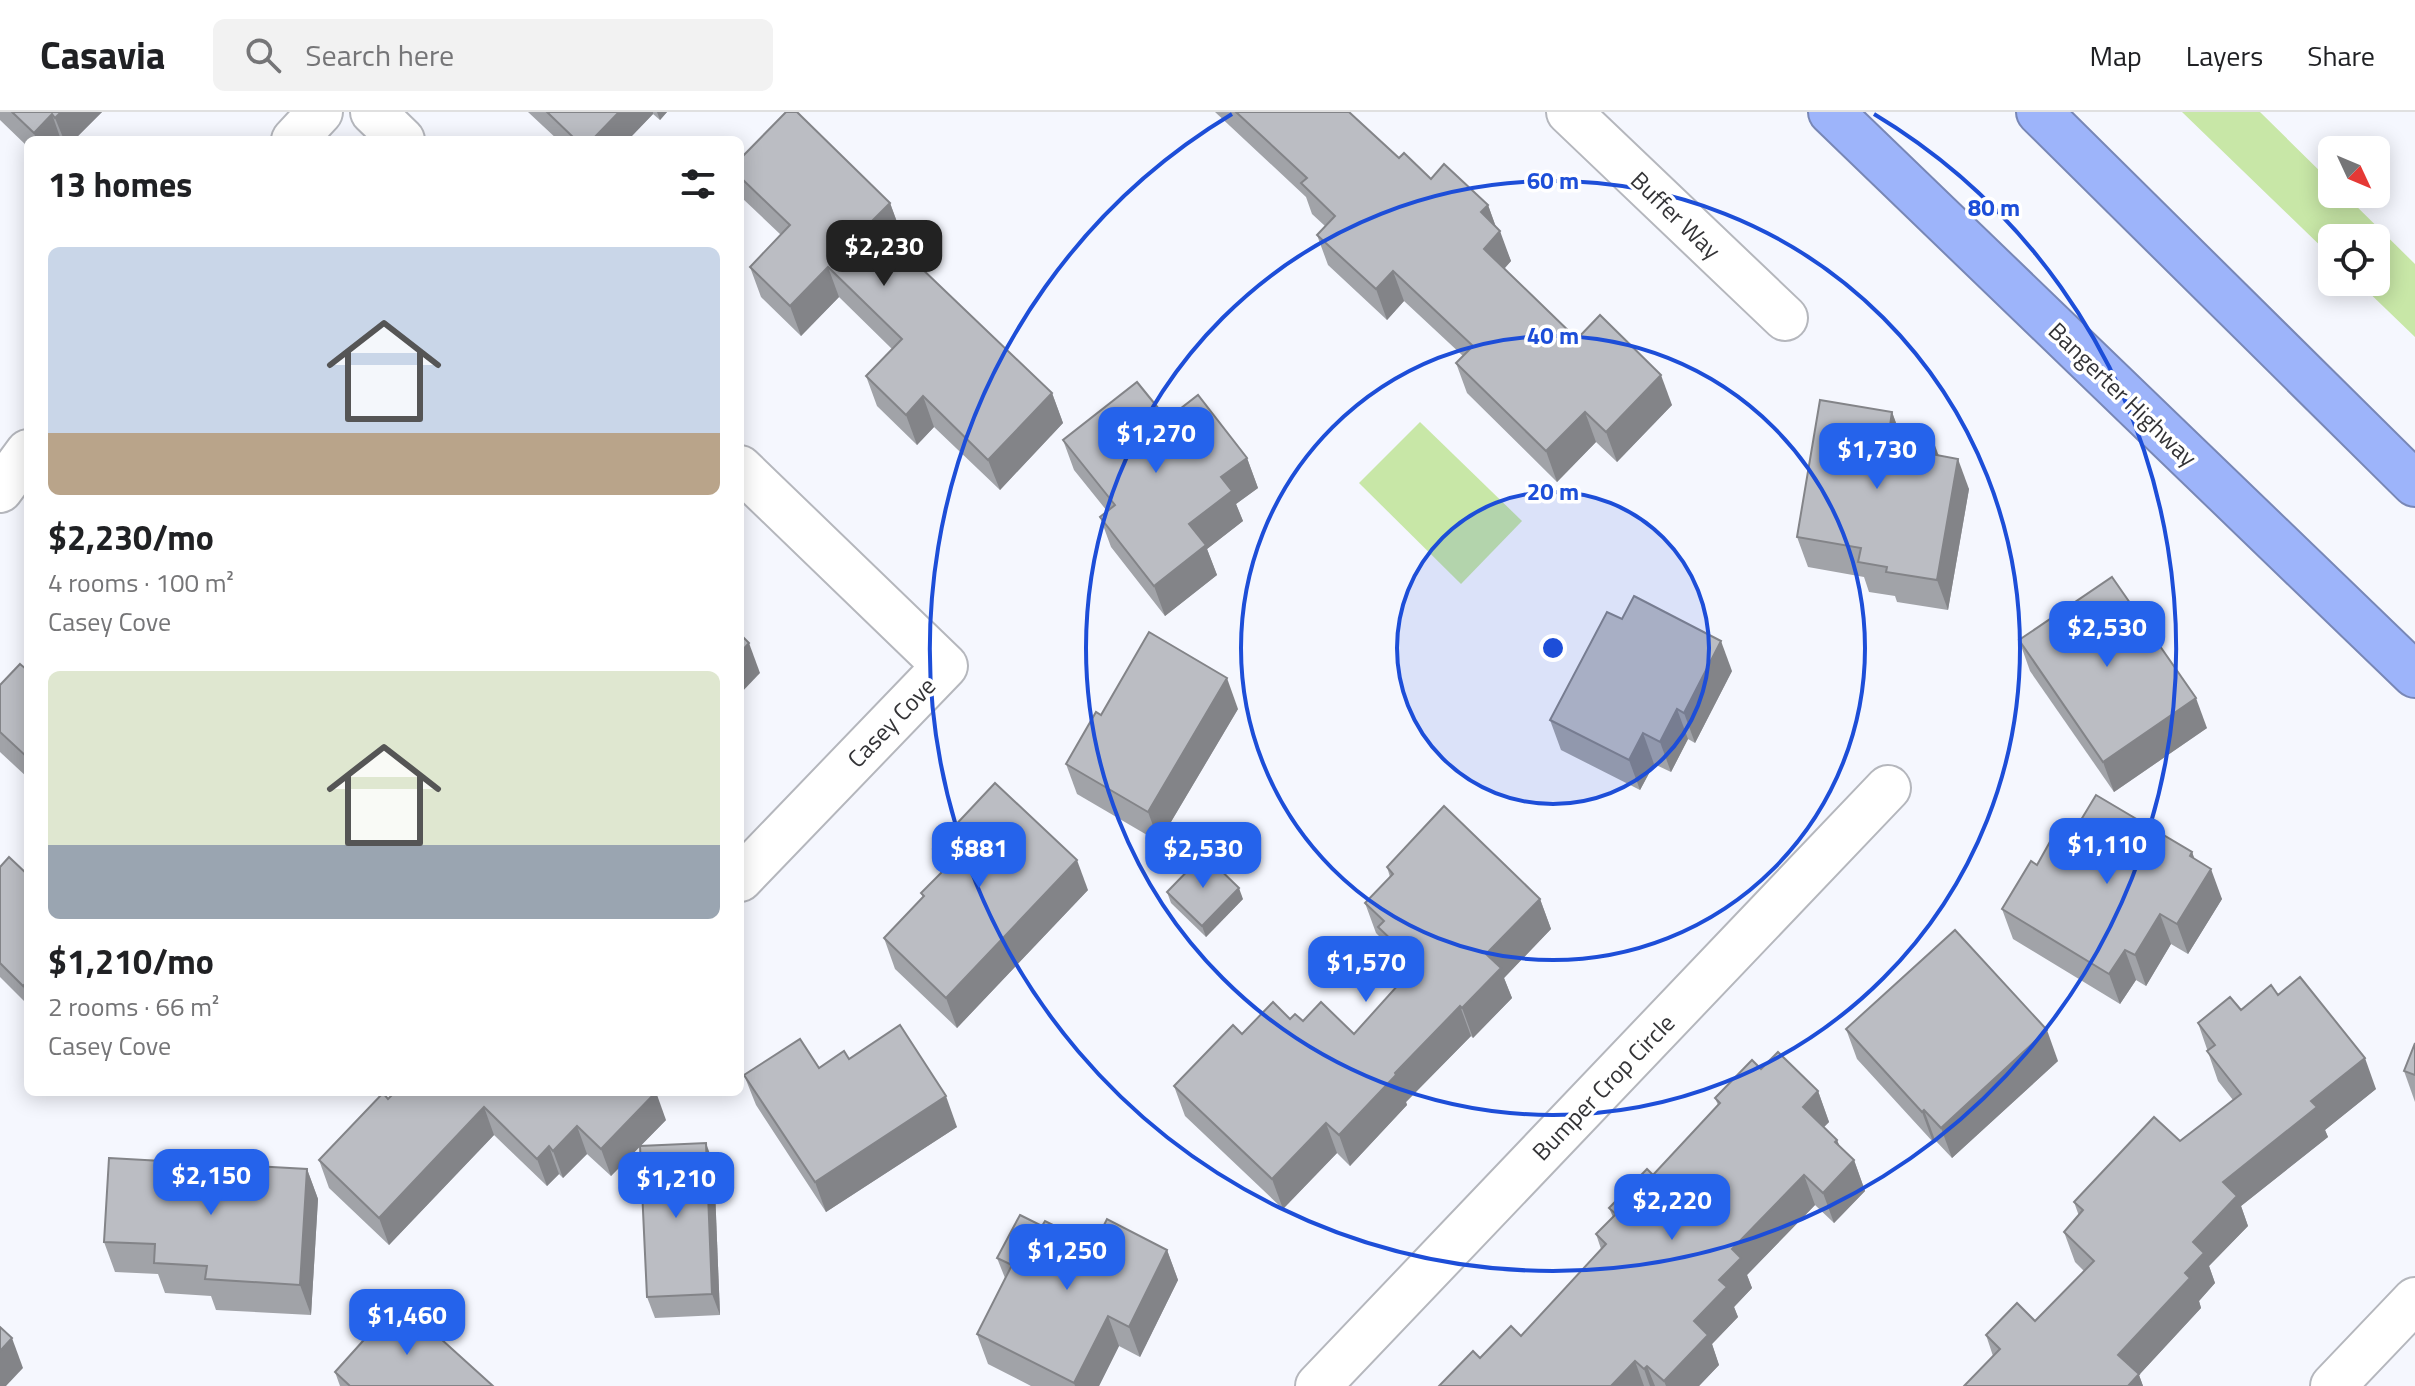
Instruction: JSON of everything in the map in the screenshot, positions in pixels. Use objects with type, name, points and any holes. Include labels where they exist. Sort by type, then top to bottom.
[{"type":"highway","name":"Bangerter Highway","points":[[1831,112],[2415,675]]},
{"type":"highway","points":[[2039,112],[2415,484]]},
{"type":"street","points":[[298,136],[320,112]]},
{"type":"street","points":[[373,112],[398,136]]},
{"type":"street","name":"Buffer Way","points":[[1569,112],[1785,318]]},
{"type":"street","points":[[0,490],[24,457]]},
{"type":"street","name":"Casey Cove","points":[[744,472],[945,666],[744,875]]},
{"type":"street","name":"Bumper Crop Circle","points":[[1318,1386],[1888,788]]},
{"type":"street","points":[[2333,1386],[2415,1300]]},
{"type":"green space","points":[[2182,112],[2260,112],[2318,169],[2318,208],[2358,208],[2374,224],[2318,224],[2318,243]]},
{"type":"green space","points":[[2390,239],[2415,264],[2415,337],[2373,296],[2390,296]]},
{"type":"green space","points":[[1420,422],[1522,521],[1461,584],[1359,483]]},
{"type":"building","points":[[12,112],[61,112],[55,118],[52,114],[34,133]]},
{"type":"building","points":[[547,112],[619,112],[596,136],[572,136]]},
{"type":"building","points":[[786,112],[797,112],[890,203],[872,221],[1052,393],[988,460],[923,396],[906,415],[866,376],[902,339],[828,267],[790,306],[750,267],[790,225],[744,181],[744,155]]},
{"type":"building","points":[[1236,112],[1349,112],[1399,158],[1404,153],[1431,179],[1444,164],[1488,205],[1481,212],[1500,231],[1484,249],[1577,339],[1600,315],[1661,375],[1606,432],[1585,412],[1546,451],[1456,363],[1473,346],[1393,271],[1376,289],[1317,235],[1335,216],[1301,183],[1307,178]]},
{"type":"building","points":[[1137,382],[1167,419],[1198,395],[1247,458],[1221,477],[1232,491],[1189,524],[1206,545],[1154,586],[1100,517],[1115,505],[1063,440]]},
{"type":"building","points":[[1820,400],[1892,412],[1889,433],[1933,440],[1931,454],[1958,459],[1937,580],[1886,572],[1887,567],[1858,562],[1861,548],[1797,537]]},
{"type":"building","points":[[2112,577],[2196,698],[2103,762],[2019,640]]},
{"type":"building","points":[[1634,596],[1721,641],[1684,713],[1677,709],[1660,742],[1643,733],[1629,760],[1550,720],[1607,612],[1622,619]]},
{"type":"building","points":[[1149,632],[1227,678],[1148,812],[1066,764],[1096,712],[1101,715]]},
{"type":"building","points":[[20,664],[24,667],[24,754],[0,732],[0,685]]},
{"type":"building","points":[[995,783],[1077,860],[946,998],[884,938],[949,865],[933,849]]},
{"type":"building","points":[[2096,795],[2192,852],[2190,856],[2211,869],[2177,924],[2160,914],[2135,955],[2125,950],[2109,974],[2002,909],[2031,861],[2037,865],[2051,840],[2064,848]]},
{"type":"building","points":[[1444,806],[1540,899],[1486,954],[1501,968],[1395,1073],[1339,1135],[1326,1123],[1272,1179],[1174,1086],[1233,1025],[1242,1034],[1273,1002],[1290,1019],[1295,1014],[1303,1021],[1321,1002],[1354,1034],[1417,964],[1378,927],[1384,921],[1365,903],[1393,874],[1387,867]]},
{"type":"building","points":[[1204,854],[1239,888],[1202,926],[1167,892]]},
{"type":"building","points":[[9,857],[24,871],[23,986],[0,963],[0,867]]},
{"type":"building","points":[[1955,930],[2047,1030],[1941,1128],[1924,1110],[1922,1112],[1846,1029]]},
{"type":"building","points":[[2300,977],[2365,1058],[2311,1101],[2317,1107],[2223,1182],[2237,1196],[2193,1242],[2204,1253],[2185,1273],[2190,1278],[2118,1355],[2139,1374],[2128,1386],[1964,1386],[2000,1349],[1986,1335],[2017,1303],[2035,1321],[2094,1261],[2064,1232],[2083,1210],[2074,1202],[2154,1117],[2180,1141],[2241,1094],[2207,1051],[2215,1045],[2198,1023],[2230,997],[2241,1010],[2271,985],[2278,995]]},
{"type":"building","points":[[900,1025],[946,1096],[815,1182],[744,1075],[800,1039],[819,1068],[844,1051],[849,1059]]},
{"type":"building","points":[[2415,1043],[2415,1075],[2404,1071]]},
{"type":"building","points":[[1778,1052],[1818,1091],[1803,1107],[1854,1160],[1823,1193],[1804,1175],[1732,1249],[1741,1258],[1719,1280],[1727,1287],[1694,1321],[1708,1335],[1664,1381],[1647,1366],[1644,1369],[1635,1361],[1611,1386],[1439,1386],[1473,1351],[1480,1358],[1511,1326],[1521,1336],[1606,1244],[1596,1234],[1616,1214],[1609,1208],[1647,1169],[1653,1175],[1720,1103],[1715,1098],[1752,1060],[1761,1069]]},
{"type":"building","points":[[380,1096],[388,1099],[391,1096],[652,1096],[601,1149],[577,1126],[553,1151],[549,1146],[537,1159],[484,1107],[379,1218],[319,1160]]},
{"type":"building","points":[[706,1143],[712,1294],[647,1297],[640,1146]]},
{"type":"building","points":[[109,1158],[307,1169],[300,1285],[205,1279],[207,1266],[154,1263],[155,1244],[104,1242]]},
{"type":"building","points":[[1020,1215],[1042,1226],[1045,1221],[1094,1245],[1107,1219],[1167,1250],[1129,1327],[1108,1316],[1074,1383],[977,1334],[1012,1265],[997,1258]]},
{"type":"building","points":[[399,1301],[493,1386],[350,1386],[335,1372]]},
{"type":"building","points":[[0,1327],[12,1338],[0,1351]]}]
